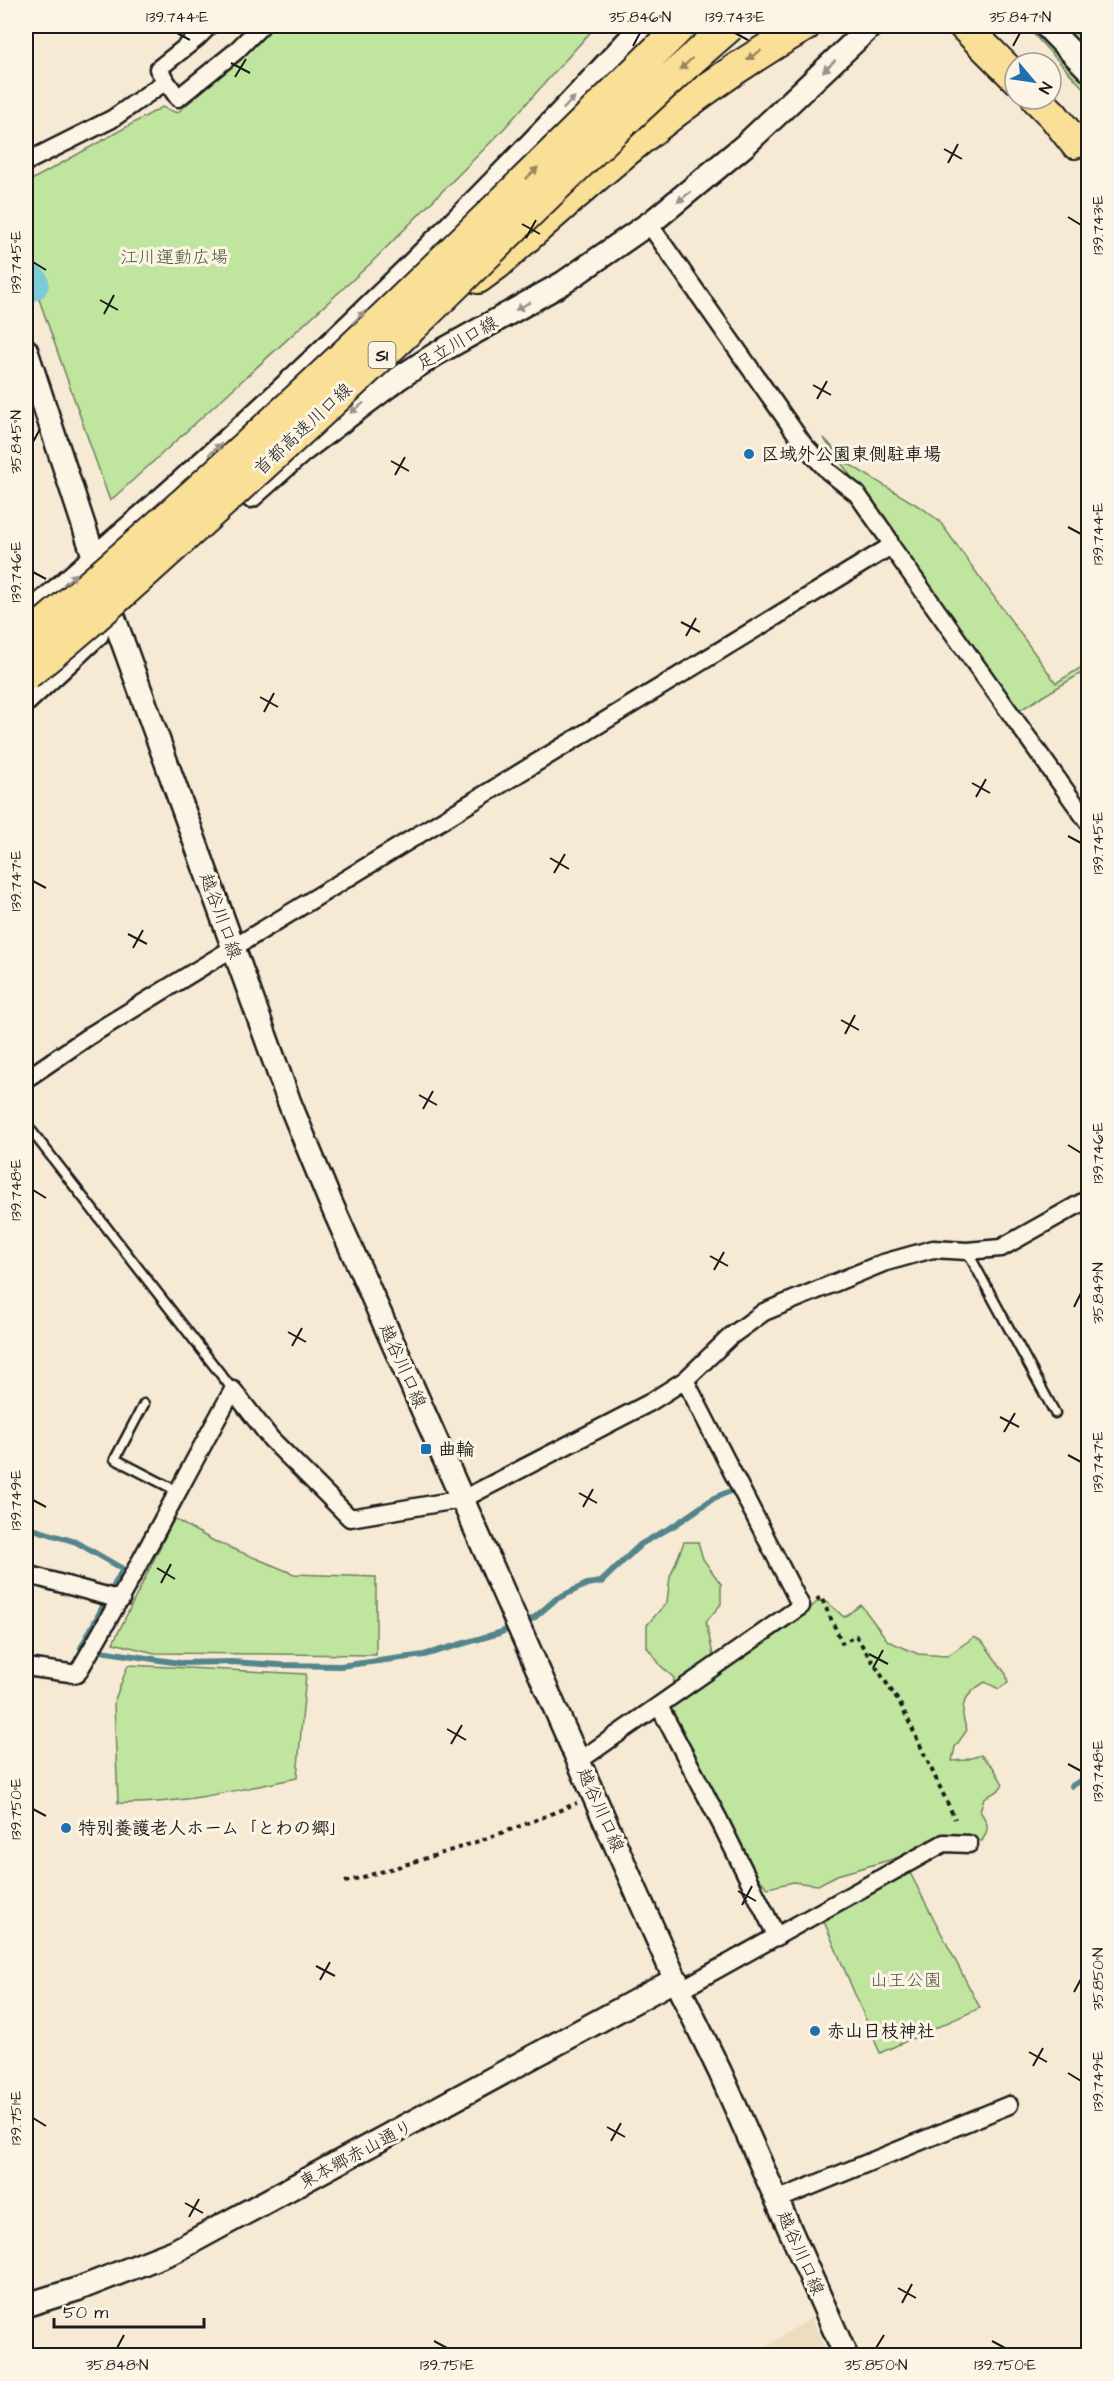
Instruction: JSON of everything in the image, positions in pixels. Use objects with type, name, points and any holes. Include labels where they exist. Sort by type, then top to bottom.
[{"type":"highway","name":"首都高速川口線","points":[[26,639],[151,532],[290,407],[681,26]]},
{"type":"highway","name":"首都高速川口線","points":[[26,675],[132,585],[406,333],[585,159],[693,57],[730,26]]},
{"type":"highway","points":[[406,333],[497,264],[636,141],[720,77],[805,26]]},
{"type":"highway","points":[[964,26],[1003,65]]},
{"type":"highway","points":[[989,26],[1013,51]]},
{"type":"highway","points":[[1063,108],[1082,136]]},
{"type":"highway","points":[[1049,111],[1082,136]]},
{"type":"main road","points":[[26,617],[286,386],[392,285],[478,200],[642,26]]},
{"type":"main road","name":"足立川口線","points":[[26,700],[114,618],[302,451],[399,378],[436,354],[563,283],[649,224],[745,145],[871,26]]},
{"type":"main road","points":[[1046,26],[1089,69]]},
{"type":"main road","name":"越谷川口線","points":[[27,359],[114,618],[290,1104],[330,1201],[594,1796],[846,2355]]},
{"type":"main road","name":"東本郷赤山通り","points":[[26,2305],[78,2289],[176,2251],[678,1984]]},
{"type":"street","points":[[209,26],[158,69],[178,98],[235,52],[261,26]]},
{"type":"street","points":[[26,162],[112,118],[166,81]]},
{"type":"street","points":[[649,224],[804,445],[829,472],[857,494],[888,538],[891,546],[1089,822]]},
{"type":"street","points":[[26,1078],[89,1036],[232,948],[891,546]]},
{"type":"street","points":[[26,1667],[77,1674],[121,1600],[177,1491],[233,1390],[271,1439],[350,1518],[463,1499],[649,1403],[685,1380],[731,1336],[764,1312],[883,1263],[933,1249],[967,1251],[1001,1248],[1089,1199]]},
{"type":"street","points":[[579,1761],[801,1606],[685,1380]]},
{"type":"street","points":[[26,1574],[121,1600]]},
{"type":"street","points":[[659,1706],[777,1937]]},
{"type":"street","points":[[678,1984],[777,1937],[944,1843],[969,1844]]},
{"type":"street","points":[[777,2200],[1009,2105]]},
{"type":"lane","points":[[26,1124],[233,1390]]},
{"type":"lane","points":[[967,1251],[1055,1413]]},
{"type":"lane","points":[[144,1404],[115,1458],[177,1491]]},
{"type":"path","points":[[801,1606],[821,1597],[842,1643],[856,1636],[902,1707],[955,1819]]},
{"type":"path","points":[[345,1882],[515,1830],[594,1796]]},
{"type":"shaded area","points":[[811,2318],[828,2355],[751,2355]]},
{"type":"green space","name":"江川運動広場","points":[[272,26],[596,26],[499,134],[370,264],[110,501],[26,262],[26,183],[162,107],[177,113],[241,58]]},
{"type":"green space","points":[[1026,26],[1069,26],[1088,46],[1088,93],[1063,66],[1063,51],[1049,51]]},
{"type":"green space","points":[[823,437],[847,463],[925,510],[940,522],[1056,683],[1088,663],[1088,669],[1017,712]]},
{"type":"green space","points":[[174,1519],[214,1541],[294,1574],[376,1577],[376,1655],[155,1653],[113,1643]]},
{"type":"green space","points":[[684,1542],[698,1542],[703,1559],[721,1584],[721,1604],[706,1622],[713,1655],[738,1653],[791,1608],[800,1618],[818,1601],[827,1602],[844,1617],[861,1605],[888,1641],[918,1654],[947,1656],[974,1637],[982,1641],[1006,1674],[1008,1683],[999,1689],[985,1682],[968,1696],[963,1707],[967,1730],[955,1747],[952,1761],[981,1755],[993,1767],[1003,1784],[998,1791],[984,1798],[980,1811],[987,1829],[982,1841],[937,1839],[930,1841],[914,1853],[837,1875],[818,1885],[793,1882],[768,1888],[748,1868],[670,1715],[674,1678],[661,1666],[647,1647],[647,1625],[667,1602],[670,1577]]},
{"type":"green space","points":[[128,1665],[306,1674],[297,1778],[186,1799],[118,1803],[114,1702]]},
{"type":"green space","name":"山王公園","points":[[908,1869],[980,2008],[880,2053],[823,1919]]},
{"type":"waterway","points":[[26,283],[31,283]]},
{"type":"waterway","points":[[523,1623],[534,1618],[556,1599],[587,1584],[601,1582],[641,1544],[675,1525],[714,1498],[733,1490]]},
{"type":"waterway","points":[[26,1527],[76,1542],[123,1569],[81,1648],[179,1663],[231,1662],[340,1666],[424,1655],[513,1627]]},
{"type":"waterway","points":[[1072,1786],[1088,1776]]},
{"type":"place","name":"区域外公園東側駐車場","points":[[749,454]]},
{"type":"place","name":"曲輪","points":[[426,1449]]},
{"type":"place","name":"特別養護老人ホーム「とわの郷」","points":[[66,1828]]},
{"type":"place","name":"赤山日枝神社","points":[[815,2031]]}]
